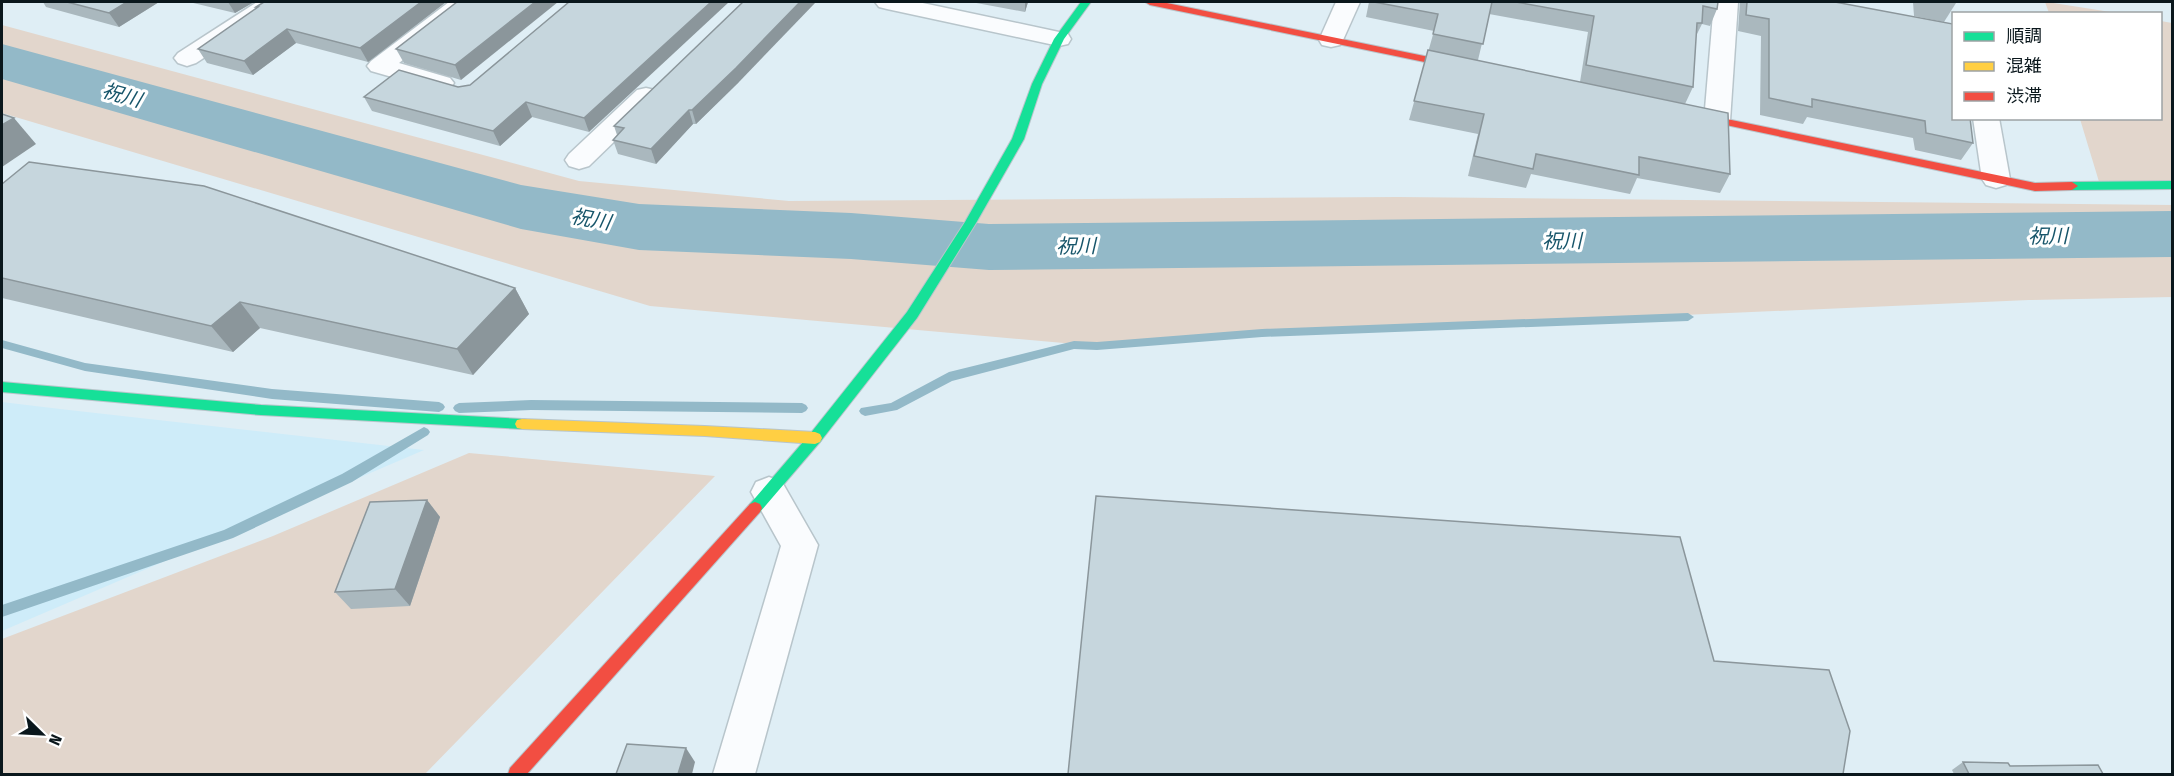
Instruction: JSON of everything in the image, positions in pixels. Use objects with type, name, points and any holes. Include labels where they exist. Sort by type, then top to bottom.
[{"type":"street","points":[[187,58],[273,2]]},
{"type":"street","points":[[464,2],[380,66],[466,91]]},
{"type":"street","points":[[887,2],[1059,39]]},
{"type":"street","points":[[516,774],[769,492],[815,438],[912,315],[970,223],[1018,139],[1037,84],[1059,39],[1086,2]]},
{"type":"street","points":[[1150,2],[1483,72]]},
{"type":"street","points":[[1331,40],[1348,2]]},
{"type":"street","points":[[1717,121],[1726,2]]},
{"type":"street","points":[[579,160],[662,81]]},
{"type":"street","points":[[1670,111],[2035,187],[2172,185]]},
{"type":"street","points":[[1986,120],[1996,179]]},
{"type":"street","points":[[2,387],[125,400],[522,424],[754,432],[815,438]]},
{"type":"street","points":[[734,774],[800,545],[769,492]]},
{"type":"shaded area","points":[[2045,2],[2111,12],[2049,12]]},
{"type":"shaded area","points":[[2162,21],[2172,23],[2172,185],[2100,185],[2080,120],[2162,120]]},
{"type":"shaded area","points":[[2,25],[579,181],[789,201],[1398,197],[2172,205],[2172,297],[2029,300],[1202,336],[1097,346],[650,306],[2,113]]},
{"type":"shaded area","points":[[2,402],[60,409],[424,450],[2,631]]},
{"type":"shaded area","points":[[469,453],[715,476],[425,774],[2,774],[2,639],[273,536]]},
{"type":"building","points":[[67,2],[127,2],[109,13]]},
{"type":"building","points":[[264,2],[421,2],[360,48],[287,29],[244,61],[198,49]]},
{"type":"building","points":[[457,2],[535,2],[455,65],[396,49]]},
{"type":"building","points":[[569,2],[711,2],[584,118],[526,102],[493,131],[364,97],[399,70],[458,87],[470,85]]},
{"type":"building","points":[[743,2],[800,2],[736,68],[692,110],[689,110],[651,149],[613,140],[624,128],[614,126]]},
{"type":"building","points":[[1374,2],[1492,2],[1483,44],[1433,34],[1438,14]]},
{"type":"building","points":[[1516,2],[1718,2],[1717,9],[1703,6],[1702,23],[1697,23],[1693,87],[1586,65],[1594,16]]},
{"type":"building","points":[[1747,2],[1835,2],[1952,24],[1952,120],[1970,120],[1973,143],[1926,133],[1925,121],[1812,99],[1812,107],[1769,98],[1769,19],[1746,15]]},
{"type":"building","points":[[1428,50],[1728,113],[1730,174],[1639,157],[1639,175],[1536,154],[1533,169],[1474,156],[1484,114],[1414,101]]},
{"type":"building","points":[[2,114],[14,118],[2,125]]},
{"type":"building","points":[[29,162],[204,186],[515,288],[457,349],[240,302],[211,326],[2,278],[2,184]]},
{"type":"building","points":[[1096,496],[1680,537],[1714,661],[1829,670],[1850,731],[1843,774],[1068,774]]},
{"type":"building","points":[[427,500],[395,589],[335,592],[370,502]]},
{"type":"building","points":[[627,744],[686,748],[678,774],[616,774]]},
{"type":"building","points":[[1963,762],[2008,763],[2010,766],[2098,765],[2103,774],[1969,774]]},
{"type":"waterway","name":"祝川","points":[[2,61],[521,207],[639,227],[851,236],[989,247],[2172,234]]},
{"type":"waterway","points":[[865,411],[893,407],[949,377],[1074,345],[1097,346],[1262,333],[1688,317]]},
{"type":"waterway","points":[[2,344],[85,367],[272,394],[439,407]]},
{"type":"waterway","points":[[459,408],[531,405],[802,408]]},
{"type":"waterway","points":[[2,611],[228,534],[347,478],[424,432]]},
{"type":"traffic: fast","points":[[755,508],[815,438],[912,315],[970,223],[1018,139],[1037,84],[1059,39],[1086,2]]},
{"type":"traffic: fast","points":[[2072,186],[2172,185]]},
{"type":"traffic: fast","points":[[2,387],[261,410],[522,424]]},
{"type":"traffic: slow","points":[[522,424],[815,438]]},
{"type":"traffic: jam","points":[[1150,2],[1468,68]]},
{"type":"traffic: jam","points":[[1683,113],[2035,187],[2072,186]]},
{"type":"traffic: jam","points":[[516,774],[755,508]]}]
